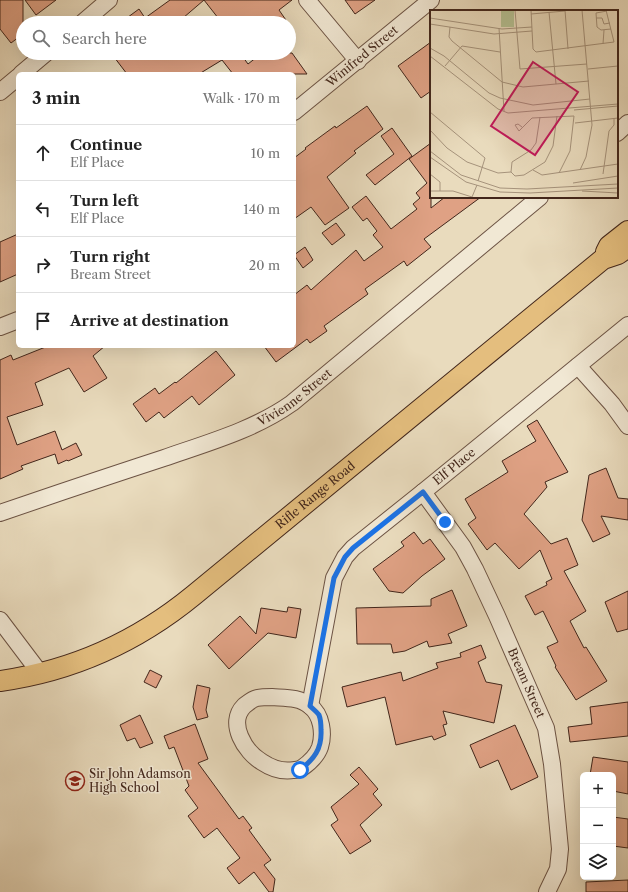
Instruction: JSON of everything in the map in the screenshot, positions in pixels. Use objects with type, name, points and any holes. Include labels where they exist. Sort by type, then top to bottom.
[{"type":"main road","name":"Rifle Range Road","points":[[603,259],[609,246],[628,231]]},
{"type":"main road","name":"Rifle Range Road","points":[[0,680],[40,673],[85,660],[116,647],[153,626],[178,609],[603,259],[618,254],[628,247]]},
{"type":"street","points":[[90,16],[109,0]]},
{"type":"street","points":[[307,0],[358,61]]},
{"type":"street","name":"Winifred Street","points":[[296,110],[431,0]]},
{"type":"street","points":[[23,72],[38,60]]},
{"type":"street","points":[[0,92],[16,79]]},
{"type":"street","points":[[618,132],[628,123]]},
{"type":"street","name":"Vivienne Street","points":[[0,513],[190,449],[254,425],[278,413],[539,198]]},
{"type":"street","points":[[0,327],[16,321]]},
{"type":"street","name":"Elf Place","points":[[310,706],[334,578],[345,557],[353,548],[628,325]]},
{"type":"street","points":[[578,366],[612,404],[628,426]]},
{"type":"street","name":"Bream Street","points":[[423,492],[458,541],[475,569],[546,728],[552,764],[560,849],[558,869],[547,892]]},
{"type":"street","points":[[0,620],[40,673]]},
{"type":"street","points":[[272,697],[301,700],[310,706],[318,715],[321,724],[320,748],[314,758],[300,770],[286,771],[273,768],[262,763],[252,754],[238,731],[238,716],[241,710],[247,703],[256,698],[272,697]]},
{"type":"building","points":[[0,0],[23,0],[23,16],[16,16],[16,39],[11,43],[0,29]]},
{"type":"building","points":[[25,0],[56,0],[36,15]]},
{"type":"building","points":[[170,0],[204,0],[185,16],[148,16]]},
{"type":"building","points":[[204,0],[292,0],[279,10],[283,16],[217,16]]},
{"type":"building","points":[[345,0],[375,0],[355,14]]},
{"type":"building","points":[[139,9],[144,16],[130,16]]},
{"type":"building","points":[[430,43],[430,92],[421,98],[398,66]]},
{"type":"building","points":[[296,59],[307,74],[296,74],[296,72],[231,72],[222,60],[245,60],[248,64],[253,60],[296,60]]},
{"type":"building","points":[[116,60],[222,60],[202,72],[125,72]]},
{"type":"building","points":[[367,106],[383,129],[354,151],[356,153],[327,177],[349,208],[325,225],[311,207],[296,218],[296,156],[335,126],[336,128]]},
{"type":"building","points":[[392,128],[412,156],[375,185],[366,175],[394,154],[381,136]]},
{"type":"building","points":[[430,144],[431,208],[444,198],[480,198],[424,239],[431,247],[407,266],[404,261],[365,289],[368,294],[324,326],[327,331],[310,343],[307,339],[296,347],[296,293],[307,285],[311,290],[356,250],[364,261],[383,247],[373,235],[377,231],[367,218],[363,221],[352,207],[366,196],[391,229],[417,209],[413,204],[420,198],[416,193],[427,183],[409,159]]},
{"type":"building","points":[[336,223],[345,235],[332,245],[322,233]]},
{"type":"building","points":[[16,235],[16,275],[0,282],[0,242]]},
{"type":"building","points":[[305,247],[313,260],[303,268],[296,258],[296,254]]},
{"type":"building","points":[[43,348],[103,348],[93,356],[107,378],[84,392],[69,368],[35,383],[43,405],[7,417],[17,445],[55,431],[62,450],[76,443],[82,455],[58,464],[55,454],[21,466],[23,469],[0,479],[0,360],[11,355],[13,360]]},
{"type":"building","points":[[266,348],[295,348],[276,362]]},
{"type":"building","points":[[216,351],[235,375],[199,405],[192,396],[164,418],[159,412],[146,422],[133,404],[155,388],[159,394],[175,382],[176,383]]},
{"type":"building","points":[[537,420],[568,472],[545,482],[547,487],[524,514],[551,544],[567,538],[578,565],[564,571],[586,611],[570,621],[584,648],[586,647],[607,681],[576,700],[555,667],[556,666],[547,647],[558,642],[543,611],[535,615],[525,596],[547,585],[546,582],[552,579],[540,550],[519,569],[495,543],[487,550],[468,524],[476,518],[465,499],[508,472],[502,461],[536,441],[527,426]]},
{"type":"building","points":[[606,468],[618,498],[628,499],[628,520],[601,516],[610,534],[593,542],[582,520],[589,475]]},
{"type":"building","points":[[414,532],[423,544],[430,539],[445,559],[422,576],[403,593],[389,591],[373,569],[404,546],[401,542]]},
{"type":"building","points":[[452,590],[467,626],[448,634],[452,643],[429,647],[427,641],[405,651],[393,653],[391,644],[357,644],[356,608],[431,606],[431,599]]},
{"type":"building","points":[[628,591],[628,629],[617,632],[605,602]]},
{"type":"building","points":[[288,607],[301,609],[296,638],[268,633],[229,669],[208,645],[240,616],[256,634],[261,608],[287,612]]},
{"type":"building","points":[[481,645],[486,658],[478,662],[486,682],[502,685],[494,723],[443,711],[447,724],[443,725],[446,735],[434,740],[432,736],[396,745],[385,697],[347,707],[342,687],[401,672],[403,681],[438,668],[436,663],[461,657],[460,653]]},
{"type":"building","points":[[150,670],[162,676],[156,688],[144,682]]},
{"type":"building","points":[[197,685],[210,688],[206,710],[208,717],[197,720],[193,707]]},
{"type":"building","points":[[628,702],[628,736],[570,742],[568,727],[592,724],[590,707]]},
{"type":"building","points":[[140,715],[153,743],[140,748],[135,738],[127,741],[120,725]]},
{"type":"building","points":[[195,724],[208,759],[198,763],[239,819],[243,816],[252,828],[249,830],[271,860],[264,865],[275,879],[273,892],[269,892],[254,872],[239,884],[227,868],[240,858],[217,828],[204,838],[188,816],[198,808],[185,790],[189,786],[174,747],[169,749],[164,736]]},
{"type":"building","points":[[515,725],[538,777],[511,790],[498,760],[480,768],[470,745]]},
{"type":"building","points":[[593,757],[628,762],[628,794],[616,792],[616,772],[590,772]]},
{"type":"building","points":[[359,767],[378,789],[373,794],[382,805],[360,825],[371,841],[350,854],[331,825],[338,820],[331,807],[359,784],[350,775]]},
{"type":"building","points":[[616,817],[628,819],[628,848],[616,846]]},
{"type":"building","points":[[628,880],[628,892],[586,892],[586,882]]},
{"type":"place","name":"Sir John Adamson High School","points":[[75,781]]},
{"type":"route","points":[[300,770],[314,758],[320,748],[321,724],[318,715],[310,706],[334,578],[339,567],[353,548],[423,492],[445,522]]}]
